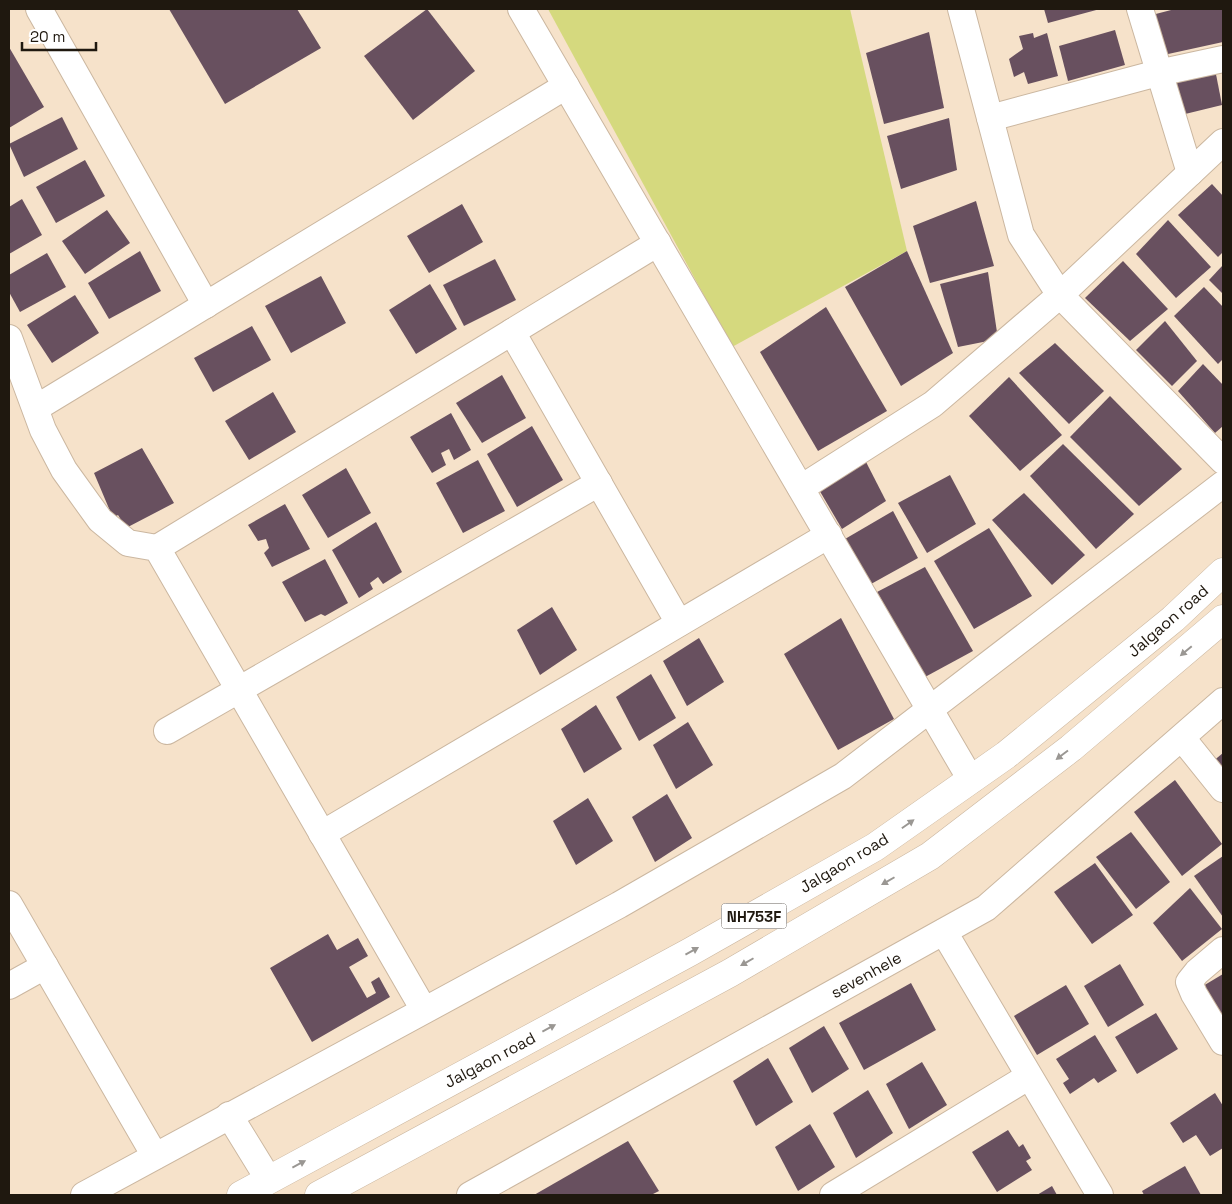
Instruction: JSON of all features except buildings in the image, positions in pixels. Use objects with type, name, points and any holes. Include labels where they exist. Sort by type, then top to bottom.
[{"type":"highway","name":"Jalgaon road","points":[[240,1195],[690,952],[875,848],[1006,755],[1158,631],[1223,572]]},
{"type":"highway","name":"Jalgaon road","points":[[319,1195],[730,973],[930,856],[1071,748],[1223,619]]},
{"type":"street","points":[[39,9],[206,305]]},
{"type":"street","points":[[521,9],[971,780]]},
{"type":"street","points":[[961,9],[1021,235],[1060,295],[1223,461]]},
{"type":"street","points":[[1140,9],[1190,173]]},
{"type":"street","points":[[990,118],[1158,73],[1223,59]]},
{"type":"street","points":[[36,408],[566,86]]},
{"type":"street","points":[[801,488],[933,404],[1060,295],[1223,142]]},
{"type":"street","points":[[9,338],[43,430],[64,470],[100,520],[128,543],[157,548],[658,243]]},
{"type":"street","points":[[512,332],[680,623]]},
{"type":"street","points":[[167,731],[599,484]]},
{"type":"street","points":[[84,1195],[619,905],[843,776],[1223,484]]},
{"type":"street","points":[[322,834],[829,535]]},
{"type":"street","points":[[157,548],[424,1010]]},
{"type":"street","name":"sevenhele","points":[[470,1195],[986,908],[1223,701]]},
{"type":"street","points":[[1182,738],[1223,789]]},
{"type":"street","points":[[9,904],[155,1156]]},
{"type":"street","points":[[944,932],[1028,1077],[1100,1195]]},
{"type":"street","points":[[1223,950],[1197,972],[1189,982],[1194,994],[1223,1042]]},
{"type":"street","points":[[9,986],[45,966]]},
{"type":"street","points":[[833,1195],[1028,1077]]},
{"type":"street","points":[[229,1115],[269,1180]]},
{"type":"green space","points":[[548,9],[850,9],[907,251],[732,347]]}]
